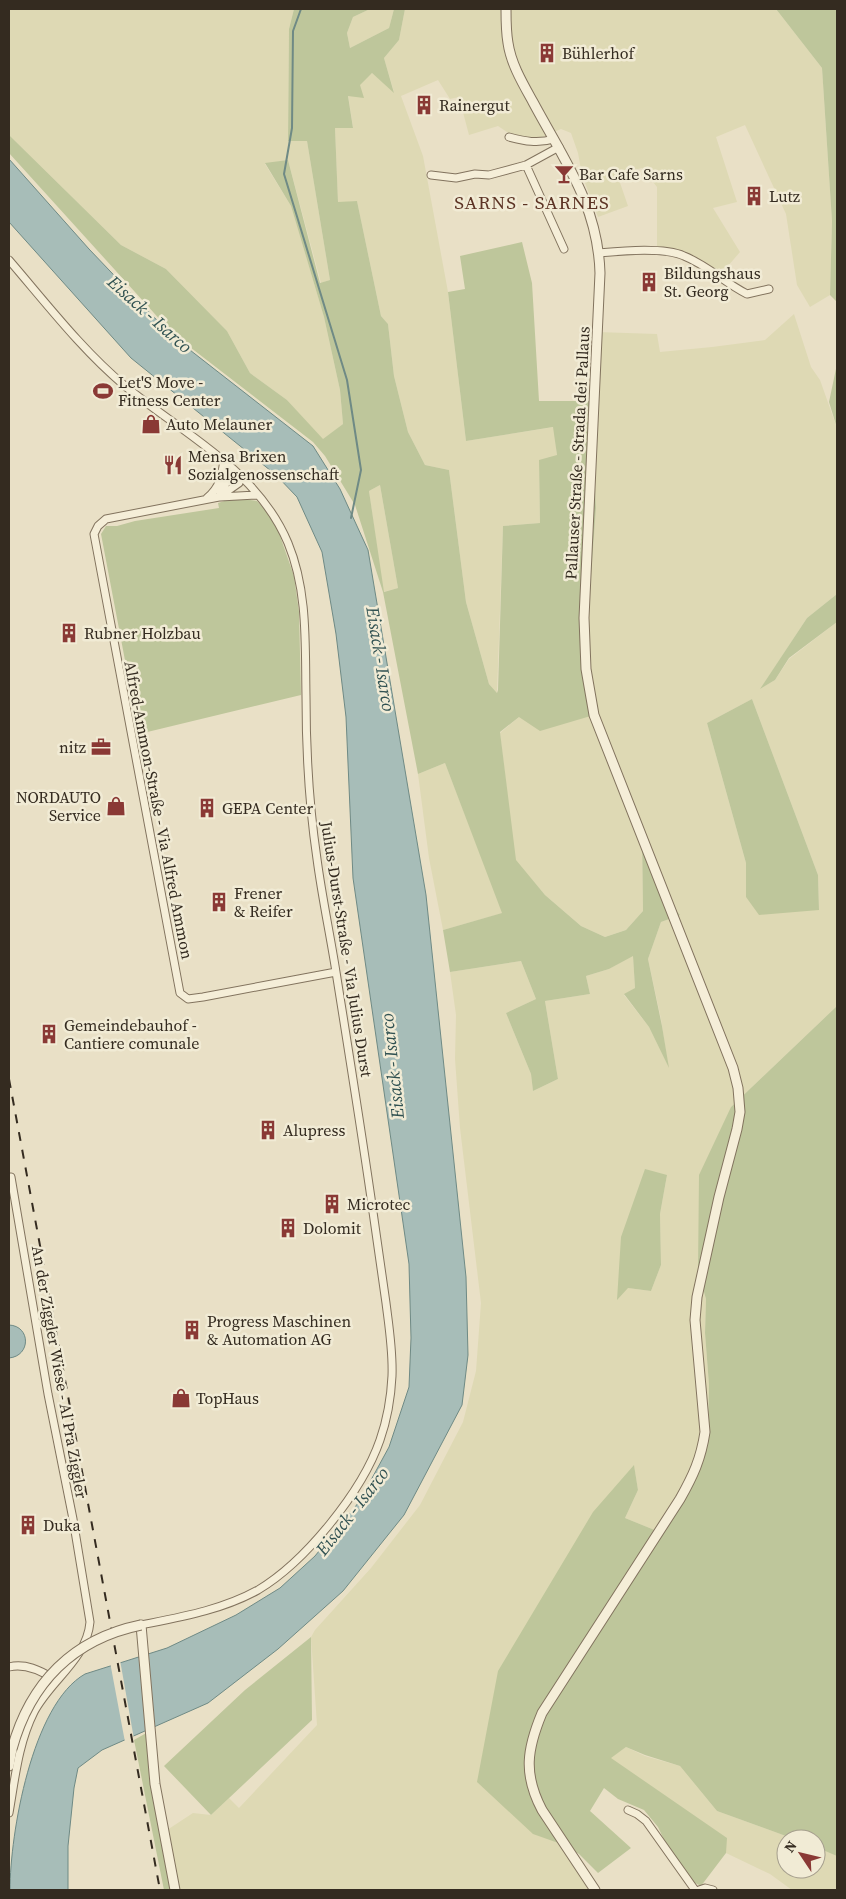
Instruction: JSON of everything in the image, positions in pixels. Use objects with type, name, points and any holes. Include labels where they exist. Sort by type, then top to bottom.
[{"type":"street","name":"Pallauser Straße - Strada dei Pallaus","points":[[506,9],[508,43],[513,62],[576,177],[584,196],[600,253],[584,618],[586,669],[594,715],[733,1068],[738,1088],[740,1112],[696,1305],[695,1320],[705,1432],[703,1450],[697,1468],[680,1499],[542,1713],[534,1730],[529,1750],[528,1765],[534,1796],[564,1845],[595,1890]]},
{"type":"street","points":[[509,137],[529,142],[539,142],[554,138]]},
{"type":"street","points":[[431,176],[456,178],[474,174],[489,175],[526,164],[558,147]]},
{"type":"street","points":[[526,164],[564,249]]},
{"type":"street","points":[[600,253],[669,251],[701,265],[747,294],[769,289]]},
{"type":"street","name":"Julius-Durst-Straße - Via Julius Durst","points":[[9,260],[105,368],[125,386],[224,459],[257,495],[276,520],[288,544],[298,577],[304,613],[306,728],[317,858],[366,1159],[390,1333],[392,1372],[390,1396],[380,1441],[369,1466],[335,1516],[300,1556],[272,1580],[238,1599],[199,1612],[141,1625]]},
{"type":"street","name":"Alfred-Ammon-Straße - Via Alfred Ammon","points":[[217,494],[224,459]]},
{"type":"street","name":"Alfred-Ammon-Straße - Via Alfred Ammon","points":[[240,476],[233,475],[217,494],[205,500],[106,519],[98,526],[94,534],[180,993],[188,999],[203,997],[336,972]]},
{"type":"street","points":[[217,494],[257,495]]},
{"type":"street","name":"An der Ziggler Wiese - Al Pra Ziggler","points":[[9,1813],[19,1754],[28,1726],[40,1703],[56,1680],[83,1647],[88,1636],[90,1616],[48,1394],[11,1177]]},
{"type":"street","points":[[9,1766],[18,1727],[38,1689],[48,1677],[62,1663],[88,1644],[118,1630],[141,1625],[145,1652],[153,1767],[176,1890]]},
{"type":"street","points":[[9,1668],[27,1666],[56,1680]]},
{"type":"street","points":[[628,1810],[637,1814],[646,1822],[695,1890]]},
{"type":"street","points":[[699,1890],[704,1888],[713,1890]]},
{"type":"shaded area","points":[[9,9],[294,9],[289,29],[288,141],[307,141],[330,280],[321,283],[288,160],[265,164],[291,206],[324,317],[340,390],[343,424],[323,440],[287,400],[250,373],[227,331],[166,269],[121,245],[9,135]]},
{"type":"shaded area","points":[[370,9],[394,9],[389,28],[350,48],[347,33],[353,17]]},
{"type":"shaded area","points":[[405,9],[776,9],[822,68],[832,221],[830,295],[810,307],[797,285],[786,214],[745,125],[716,137],[737,202],[713,208],[740,252],[721,274],[679,251],[657,247],[657,187],[642,168],[617,174],[628,206],[598,217],[582,175],[578,153],[571,133],[561,129],[545,136],[528,140],[510,134],[498,126],[469,135],[459,97],[450,99],[438,80],[401,96],[423,156],[448,292],[466,441],[554,427],[557,456],[539,461],[540,523],[503,526],[497,693],[489,684],[466,602],[449,470],[425,465],[408,432],[394,376],[388,324],[381,316],[357,201],[338,203],[335,128],[353,127],[348,95],[372,73],[394,92],[384,58],[399,40]]},
{"type":"shaded area","points":[[794,314],[811,367],[820,380],[837,428],[837,594],[807,618],[761,688],[775,680],[789,659],[837,622],[837,1006],[731,1107],[698,1271],[706,1299],[705,1333],[709,1385],[708,1430],[695,1468],[657,1531],[625,1518],[638,1490],[634,1466],[564,1845],[595,1890],[175,1890],[164,1832],[193,1813],[211,1815],[229,1798],[239,1808],[317,1725],[311,1637],[315,1630],[371,1568],[420,1505],[463,1422],[476,1371],[481,1303],[460,1128],[455,1059],[456,1015],[450,972],[521,961],[536,999],[506,1013],[531,1074],[533,1091],[558,1079],[545,1001],[590,994],[586,976],[609,969],[633,955],[635,988],[624,995],[649,1027],[668,1065],[661,1019],[648,959],[661,922],[679,915],[666,900],[642,837],[643,911],[626,930],[605,937],[581,926],[545,895],[515,860],[500,733],[519,717],[587,630],[596,508],[592,430],[597,332],[657,334],[660,352],[765,340]],"holes":[[[752,699],[818,875],[819,909],[746,897],[746,863],[707,723]],[[667,1175],[660,1214],[661,1265],[651,1291],[628,1288]]]},
{"type":"shaded area","points":[[380,485],[398,588],[383,592],[369,491]]},
{"type":"shaded area","points":[[445,763],[503,913],[443,930],[429,858],[418,774]]},
{"type":"shaded area","points":[[626,1747],[645,1756],[680,1766],[717,1811],[776,1832],[776,1878],[726,1853],[726,1838],[610,1758]]},
{"type":"shaded area","points":[[826,1850],[837,1856],[837,1890],[792,1890],[777,1879],[826,1879]]},
{"type":"green space","points":[[294,9],[370,9],[353,17],[347,33],[350,48],[389,28],[394,9],[405,9],[399,40],[384,58],[394,93],[372,73],[360,85],[364,98],[348,96],[353,128],[335,128],[338,202],[357,201],[381,316],[388,324],[394,376],[408,432],[425,465],[449,470],[466,602],[489,684],[497,693],[503,526],[540,523],[539,460],[557,455],[553,427],[466,441],[448,292],[465,289],[460,256],[522,242],[532,283],[539,401],[594,401],[592,430],[596,508],[587,630],[594,715],[540,731],[519,717],[500,732],[516,860],[545,895],[581,926],[605,937],[626,930],[643,911],[642,835],[666,900],[680,915],[661,922],[648,959],[669,1068],[649,1027],[624,994],[635,988],[633,956],[609,969],[586,976],[590,994],[545,1001],[558,1079],[533,1091],[531,1074],[506,1013],[536,999],[521,961],[450,972],[443,930],[502,913],[445,763],[418,774],[383,592],[355,505],[325,456],[313,442],[173,334],[9,153],[9,135],[121,245],[166,269],[227,331],[250,373],[287,400],[323,439],[343,424],[340,390],[324,317],[291,206],[265,163],[288,160],[320,283],[330,280],[307,141],[288,141],[289,29]],"holes":[[[380,485],[398,588],[384,592],[369,491]]]},
{"type":"green space","points":[[776,9],[837,9],[837,302],[830,295],[832,221],[822,68]]},
{"type":"green space","points":[[837,364],[837,428],[829,402]]},
{"type":"green space","points":[[234,498],[257,501],[269,514],[279,533],[294,576],[299,612],[301,695],[139,734],[101,534],[106,526],[117,526],[135,521],[219,508],[218,503]]},
{"type":"green space","points":[[837,594],[837,622],[789,658],[775,680],[760,689],[807,618]]},
{"type":"green space","points":[[752,699],[818,875],[819,910],[759,915],[746,897],[746,863],[707,723]]},
{"type":"green space","points":[[837,1006],[837,1856],[826,1851],[826,1829],[776,1829],[776,1832],[717,1811],[680,1766],[626,1747],[611,1758],[727,1838],[726,1853],[701,1886],[695,1883],[668,1848],[658,1827],[644,1810],[618,1799],[604,1788],[590,1811],[631,1848],[598,1873],[579,1854],[564,1845],[533,1834],[477,1782],[498,1671],[593,1512],[634,1465],[638,1490],[625,1518],[657,1531],[695,1468],[708,1430],[709,1385],[705,1333],[706,1299],[698,1271],[699,1175],[731,1107]]},
{"type":"green space","points":[[645,1169],[667,1175],[660,1214],[661,1265],[651,1291],[628,1288],[617,1300],[621,1237]]},
{"type":"green space","points":[[311,1637],[312,1720],[211,1815],[164,1766],[245,1690]]},
{"type":"green space","points":[[148,1732],[175,1890],[164,1890],[134,1740]]},
{"type":"water","name":"Eisack - Isarco","points":[[9,159],[89,249],[172,336],[313,446],[340,489],[368,550],[426,895],[466,1277],[468,1355],[462,1405],[404,1515],[343,1591],[278,1649],[208,1703],[102,1750],[78,1768],[68,1846],[68,1890],[10,1890],[14,1837],[20,1805],[38,1741],[51,1713],[67,1690],[85,1674],[167,1648],[236,1615],[280,1588],[315,1556],[359,1502],[389,1447],[409,1387],[411,1338],[409,1264],[353,878],[346,717],[336,634],[322,552],[297,497],[276,475],[131,358],[9,222]]},
{"type":"water","points":[[9,1325],[21,1330],[26,1341],[21,1352],[9,1358]]},
{"type":"pier","points":[[120,1660],[134,1739],[125,1742],[110,1662]]},
{"type":"waterway","points":[[301,9],[293,31],[292,128],[284,174],[347,380],[361,470],[351,518]]},
{"type":"railway","points":[[9,1079],[160,1890]]},
{"type":"place","name":"Bühlerhof","points":[[547,53]]},
{"type":"place","name":"Rainergut","points":[[424,105]]},
{"type":"place","name":"Bar Cafe Sarns","points":[[564,174]]},
{"type":"place","name":"Lutz","points":[[754,196]]},
{"type":"place","name":"Bildungshaus St. Georg","points":[[649,282]]},
{"type":"place","name":"Let'S Move - Fitness Center","points":[[103,391]]},
{"type":"place","name":"Auto Melauner","points":[[151,424]]},
{"type":"place","name":"Mensa Brixen Sozialgenossenschaft","points":[[173,465]]},
{"type":"place","name":"Rubner Holzbau","points":[[69,633]]},
{"type":"place","name":"nitz","points":[[101,747]]},
{"type":"place","name":"NORDAUTO Service","points":[[116,806]]},
{"type":"place","name":"GEPA Center","points":[[207,808]]},
{"type":"place","name":"Frener & Reifer","points":[[219,902]]},
{"type":"place","name":"Gemeindebauhof - Cantiere comunale","points":[[49,1034]]},
{"type":"place","name":"Alupress","points":[[268,1130]]},
{"type":"place","name":"Microtec","points":[[332,1204]]},
{"type":"place","name":"Dolomit","points":[[288,1228]]},
{"type":"place","name":"Progress Maschinen & Automation AG","points":[[192,1330]]},
{"type":"place","name":"TopHaus","points":[[181,1398]]},
{"type":"place","name":"Duka","points":[[28,1525]]},
{"type":"district","name":"SARNS - SARNES","points":[[532,202]]}]
